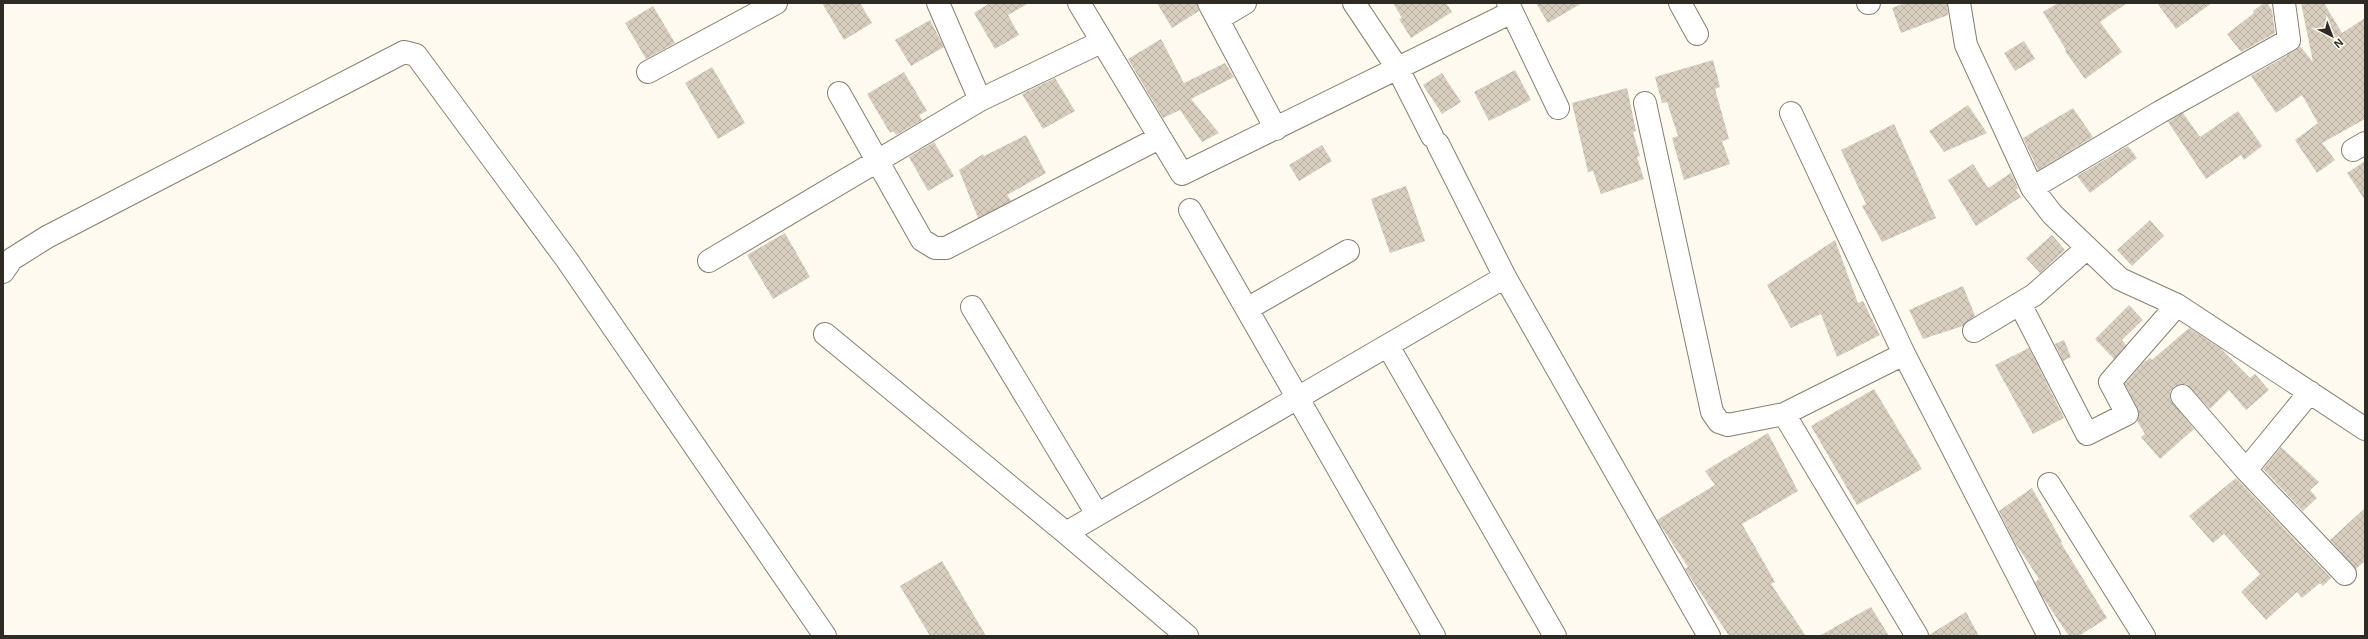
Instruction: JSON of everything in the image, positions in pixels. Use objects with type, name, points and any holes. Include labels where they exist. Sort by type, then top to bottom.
[{"type":"street","points":[[648,72],[776,3]]},
{"type":"street","points":[[938,3],[980,100]]},
{"type":"street","points":[[1079,3],[1101,42],[1182,174],[1276,130],[1398,69],[1510,8],[1558,108]]},
{"type":"street","points":[[1245,3],[1213,11],[1276,130]]},
{"type":"street","points":[[1354,3],[1398,69],[1505,277],[1709,636]]},
{"type":"street","points":[[1680,3],[1697,34]]},
{"type":"street","points":[[1960,3],[1966,45],[2032,188],[2052,214],[2120,279],[2177,305],[2365,429]]},
{"type":"street","points":[[2032,188],[2160,112],[2289,40],[2284,3]]},
{"type":"street","points":[[709,261],[980,100],[1101,42]]},
{"type":"street","points":[[3,272],[12,259],[47,237],[404,52],[416,55],[567,260],[825,636]]},
{"type":"street","points":[[839,93],[876,162],[922,240],[935,248],[946,248],[1159,138]]},
{"type":"street","points":[[1645,103],[1712,412],[1719,422],[1728,425],[1784,414],[1904,354]]},
{"type":"street","points":[[1792,113],[1904,354],[2049,636]]},
{"type":"street","points":[[1190,210],[1434,636]]},
{"type":"street","points":[[1974,331],[2034,295],[2087,248]]},
{"type":"street","points":[[1247,310],[1348,251]]},
{"type":"street","points":[[1066,532],[1505,277]]},
{"type":"street","points":[[2020,304],[2087,434],[2127,414],[2110,382],[2177,305]]},
{"type":"street","points":[[972,307],[1097,514]]},
{"type":"street","points":[[825,334],[1066,532],[1187,636]]},
{"type":"street","points":[[1388,346],[1556,636]]},
{"type":"street","points":[[2246,470],[2310,392]]},
{"type":"street","points":[[2182,396],[2246,470],[2345,574]]},
{"type":"street","points":[[1784,414],[1917,636]]},
{"type":"street","points":[[2050,484],[2144,636]]},
{"type":"building","points":[[822,3],[860,3],[872,23],[844,40]]},
{"type":"building","points":[[990,3],[1029,3],[1008,15],[1019,35],[995,49],[974,13]]},
{"type":"building","points":[[1157,3],[1197,3],[1199,11],[1172,28]]},
{"type":"building","points":[[1393,3],[1446,3],[1452,12],[1411,38],[1399,19],[1402,18]]},
{"type":"building","points":[[1536,3],[1582,3],[1548,23]]},
{"type":"building","points":[[1905,3],[1947,3],[1948,15],[1901,33],[1892,8]]},
{"type":"building","points":[[2058,3],[2127,3],[2100,22],[2122,52],[2085,79],[2065,51],[2066,50],[2043,12]]},
{"type":"building","points":[[2157,3],[2212,3],[2176,29]]},
{"type":"building","points":[[2264,3],[2267,3],[2272,10],[2275,33],[2241,52],[2227,34],[2254,13],[2253,11]]},
{"type":"building","points":[[2301,3],[2324,3],[2342,33],[2365,18],[2365,119],[2322,143],[2335,160],[2317,173],[2295,140],[2318,123],[2302,95],[2276,113],[2251,76],[2295,51],[2300,46],[2313,62]]},
{"type":"building","points":[[653,6],[675,43],[646,59],[625,23]]},
{"type":"building","points":[[930,20],[944,47],[911,66],[895,40]]},
{"type":"building","points":[[1161,39],[1184,83],[1225,63],[1234,77],[1191,99],[1219,133],[1202,142],[1180,110],[1163,118],[1128,59]]},
{"type":"building","points":[[2024,41],[2035,59],[2015,71],[2004,53]]},
{"type":"building","points":[[1713,60],[1720,87],[1715,89],[1729,139],[1722,141],[1730,164],[1684,180],[1672,138],[1678,136],[1667,102],[1662,103],[1655,77]]},
{"type":"building","points":[[712,67],[745,123],[718,139],[685,83]]},
{"type":"building","points":[[1515,70],[1531,100],[1489,121],[1474,92]]},
{"type":"building","points":[[904,72],[927,111],[919,115],[922,120],[896,135],[893,131],[890,133],[867,94]]},
{"type":"building","points":[[1442,73],[1461,102],[1442,114],[1423,85]]},
{"type":"building","points":[[1055,78],[1075,111],[1043,129],[1022,94]]},
{"type":"building","points":[[1627,88],[1636,131],[1633,132],[1640,156],[1637,157],[1644,179],[1601,194],[1593,171],[1588,172],[1572,103]]},
{"type":"building","points":[[1968,105],[1987,133],[1944,152],[1929,131]]},
{"type":"building","points":[[2073,108],[2093,137],[2038,170],[2023,138]]},
{"type":"building","points":[[2238,111],[2262,146],[2244,160],[2241,155],[2206,179],[2168,122],[2183,113],[2200,137]]},
{"type":"building","points":[[1894,124],[1936,218],[1882,242],[1862,206],[1866,204],[1841,150]]},
{"type":"building","points":[[1026,135],[1046,173],[1007,195],[1011,201],[978,218],[959,170],[983,154],[984,156]]},
{"type":"building","points":[[934,142],[954,176],[928,191],[909,157]]},
{"type":"building","points":[[1322,145],[1332,161],[1299,181],[1289,165]]},
{"type":"building","points":[[2128,146],[2137,158],[2090,193],[2077,176]]},
{"type":"building","points":[[2365,161],[2365,200],[2347,173]]},
{"type":"building","points":[[1973,164],[1988,188],[2011,173],[2018,188],[2016,190],[2021,197],[1976,226],[1948,180]]},
{"type":"building","points":[[1406,186],[1425,241],[1390,253],[1371,199]]},
{"type":"building","points":[[2150,220],[2164,236],[2132,266],[2117,250]]},
{"type":"building","points":[[785,233],[810,277],[773,299],[747,255]]},
{"type":"building","points":[[2052,235],[2065,250],[2040,273],[2026,258]]},
{"type":"building","points":[[1835,240],[1858,303],[1863,301],[1880,335],[1837,357],[1821,314],[1791,328],[1767,285]]},
{"type":"building","points":[[1963,286],[1975,316],[1963,326],[1923,339],[1909,310]]},
{"type":"building","points":[[2129,305],[2143,320],[2122,340],[2126,345],[2114,359],[2095,339]]},
{"type":"building","points":[[2189,328],[2220,348],[2250,378],[2255,374],[2269,390],[2246,410],[2229,390],[2210,409],[2186,384],[2174,386],[2170,392],[2170,399],[2194,429],[2160,459],[2141,437],[2145,434],[2137,421],[2139,415],[2138,409],[2125,384],[2143,363],[2150,358],[2152,360]]},
{"type":"building","points":[[2064,340],[2071,357],[2063,361],[2055,344]]},
{"type":"building","points":[[2029,348],[2064,418],[2033,434],[1995,365]]},
{"type":"building","points":[[1874,389],[1922,469],[1857,505],[1811,426]]},
{"type":"building","points":[[1768,433],[1798,491],[1742,524],[1775,582],[1771,584],[1806,636],[1729,636],[1685,569],[1688,567],[1657,520],[1715,485],[1705,471]]},
{"type":"building","points":[[2281,447],[2319,482],[2310,490],[2317,498],[2303,511],[2263,469]]},
{"type":"building","points":[[2236,478],[2331,578],[2323,586],[2320,583],[2302,598],[2297,592],[2266,620],[2241,592],[2260,574],[2224,534],[2213,543],[2189,516]]},
{"type":"building","points":[[2032,488],[2062,542],[2061,543],[2107,618],[2079,636],[2069,636],[2042,596],[2035,582],[2039,579],[2014,541],[1999,511]]},
{"type":"building","points":[[2365,508],[2365,561],[2356,569],[2330,540]]},
{"type":"building","points":[[942,561],[986,636],[930,636],[900,586]]},
{"type":"building","points":[[1871,607],[1889,636],[1819,636]]},
{"type":"building","points":[[1966,612],[1979,636],[1929,636],[1929,635]]}]
